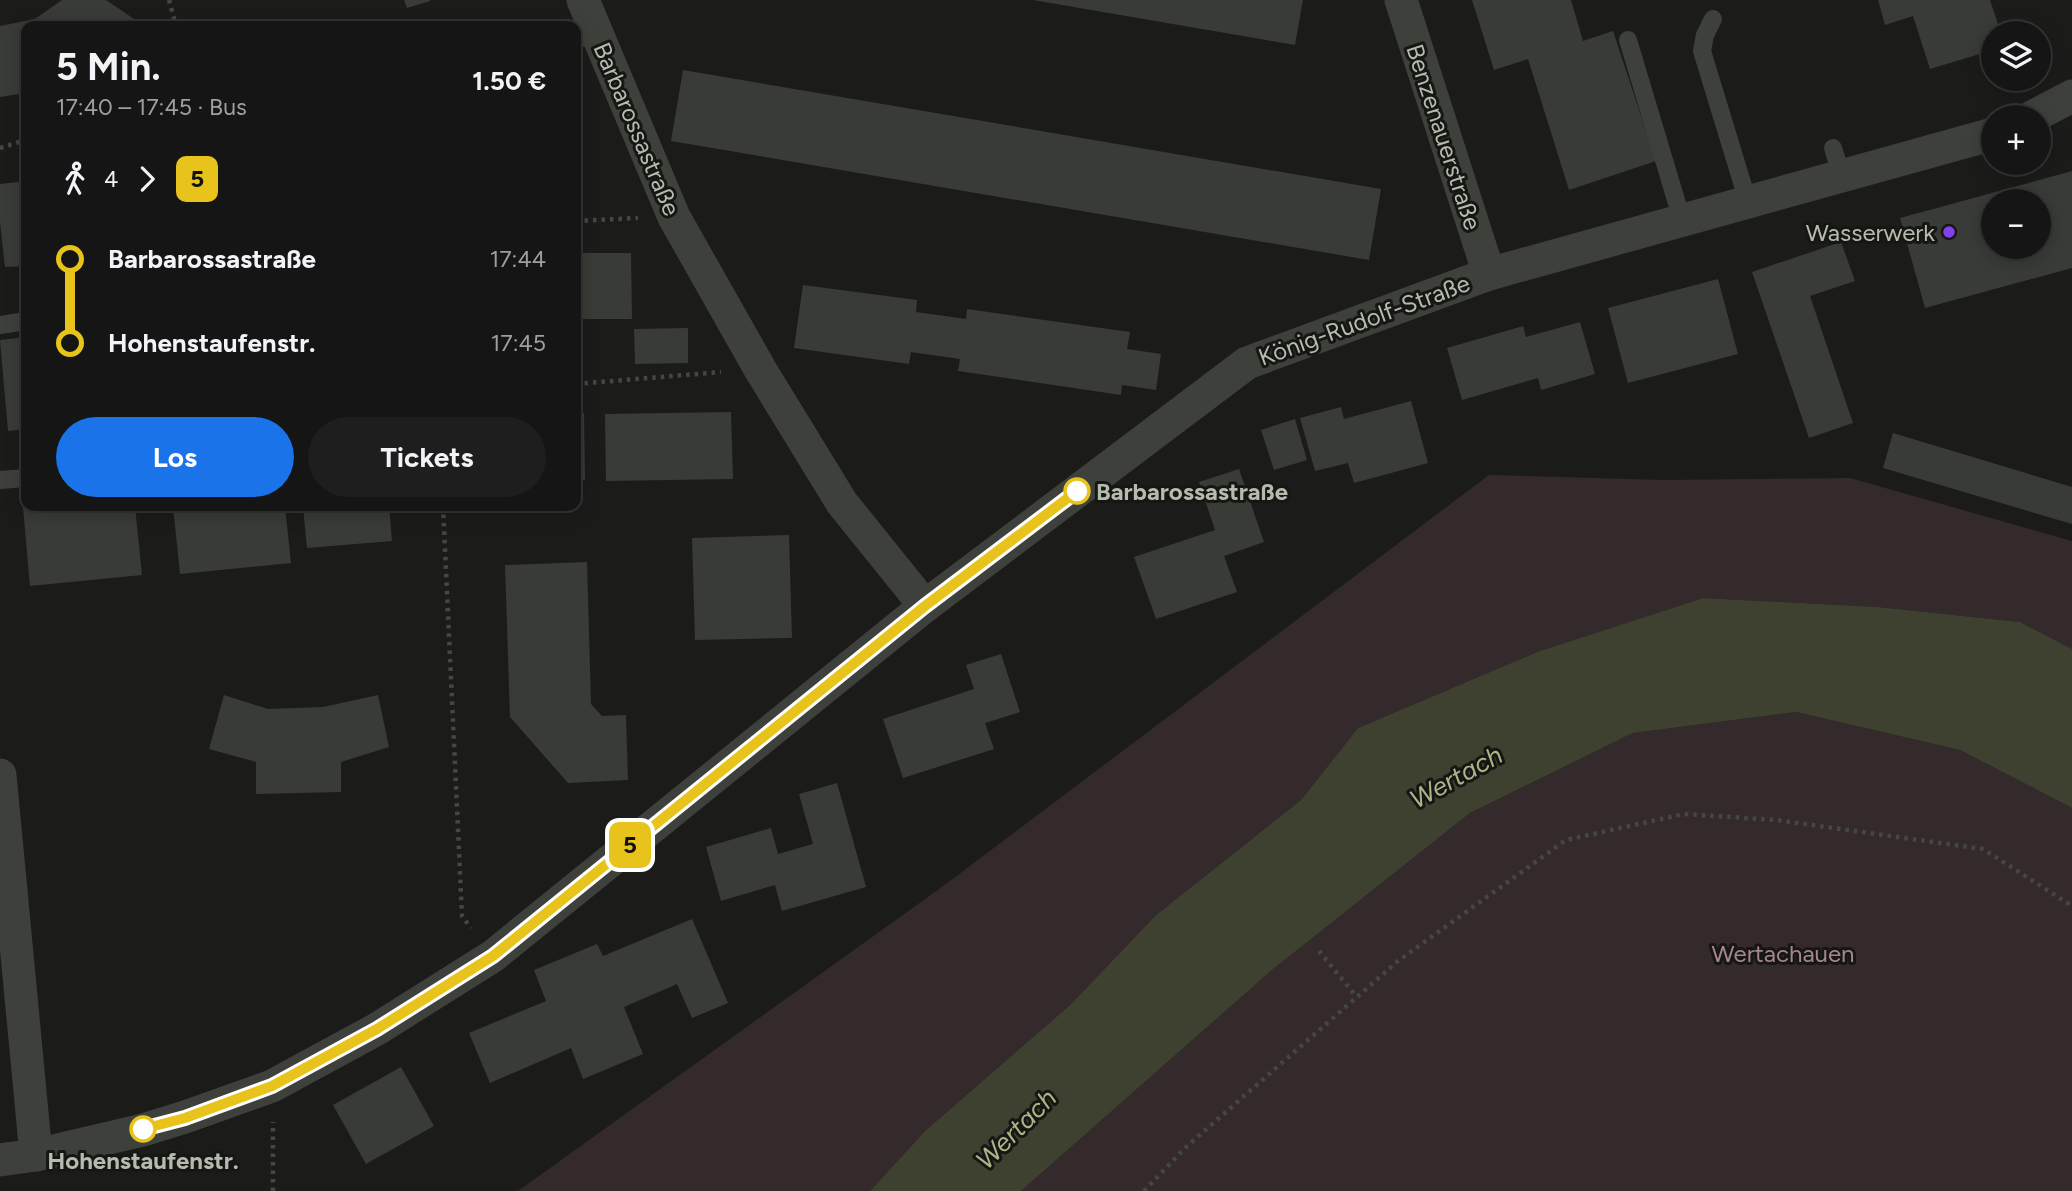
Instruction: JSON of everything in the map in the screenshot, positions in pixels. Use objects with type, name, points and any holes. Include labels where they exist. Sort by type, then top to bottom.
[{"type":"street","name":"Barbarossastraße","points":[[583,0],[586,37],[674,217],[842,503],[925,606]]},
{"type":"street","name":"Benzenauerstraße","points":[[1401,0],[1489,274]]},
{"type":"street","points":[[2051,107],[2072,96]]},
{"type":"street","name":"König-Rudolf-Straße","points":[[0,1160],[95,1142],[185,1118],[272,1086],[377,1029],[493,956],[925,606],[1247,363],[1489,274],[1748,202],[1838,163],[1981,136]]},
{"type":"street","points":[[0,775],[36,1155]]},
{"type":"lane","points":[[1713,19],[1704,35],[1702,51],[1748,202]]},
{"type":"lane","points":[[1628,40],[1682,220]]},
{"type":"lane","points":[[0,325],[21,322]]},
{"type":"lane","points":[[0,480],[21,478]]},
{"type":"path","points":[[169,0],[175,21]]},
{"type":"path","points":[[0,148],[21,142]]},
{"type":"path","points":[[581,221],[674,217]]},
{"type":"path","points":[[581,384],[761,369]]},
{"type":"path","points":[[443,511],[462,916],[493,956]]},
{"type":"path","points":[[1144,1191],[1186,1147],[1398,961],[1566,840],[1684,814],[1776,820],[1983,849],[2072,906]]},
{"type":"path","points":[[1319,951],[1356,996]]},
{"type":"path","points":[[272,1086],[273,1191]]},
{"type":"green space","points":[[1489,475],[1663,480],[1850,478],[2072,541],[2072,649],[2020,622],[1878,607],[1703,598],[1537,652],[1358,728],[1301,800],[1156,915],[1070,1005],[926,1130],[870,1191],[518,1191],[946,884]]},
{"type":"green space","name":"Wertachauen","points":[[1796,712],[1960,750],[2072,808],[2072,1191],[1021,1191],[1272,970],[1470,813],[1633,733]]},
{"type":"water","name":"Wertach","points":[[1703,598],[1878,607],[2020,622],[2072,649],[2072,808],[1960,750],[1796,712],[1633,733],[1470,813],[1272,970],[1021,1191],[870,1191],[926,1130],[1070,1005],[1156,915],[1301,800],[1358,728],[1537,652]]},
{"type":"building","points":[[62,0],[106,0],[137,21],[25,21],[35,19]]},
{"type":"building","points":[[404,0],[430,0],[430,1],[407,8]]},
{"type":"building","points":[[1033,0],[1303,0],[1295,45]]},
{"type":"building","points":[[1472,0],[1571,0],[1583,41],[1613,31],[1656,161],[1569,190],[1528,59],[1494,70]]},
{"type":"building","points":[[1878,0],[1990,0],[1997,21],[1981,21],[1981,54],[1930,69],[1913,16],[1885,25]]},
{"type":"building","points":[[21,22],[21,94],[0,97],[0,26]]},
{"type":"building","points":[[683,70],[1381,189],[1369,260],[671,141]]},
{"type":"building","name":"Wasserwerk","points":[[2072,171],[2072,268],[1925,308],[1900,218],[1981,196],[1981,259],[2051,259],[2051,189],[2006,189]]},
{"type":"building","points":[[21,182],[21,266],[5,267],[0,222],[0,184]]},
{"type":"building","points":[[1841,242],[1855,281],[1810,296],[1853,423],[1809,438],[1752,272]]},
{"type":"building","points":[[581,253],[631,253],[632,319],[581,319]]},
{"type":"building","points":[[1718,279],[1738,354],[1628,383],[1608,308]]},
{"type":"building","points":[[803,285],[917,300],[916,312],[966,319],[967,309],[1130,332],[1127,349],[1161,354],[1156,390],[1122,385],[1121,395],[958,371],[960,359],[911,352],[909,364],[794,348]]},
{"type":"building","points":[[1580,322],[1595,374],[1541,390],[1538,378],[1462,400],[1447,348],[1523,326],[1526,337]]},
{"type":"building","points":[[688,328],[688,363],[635,364],[634,329]]},
{"type":"building","points":[[21,338],[21,430],[8,431],[0,340]]},
{"type":"building","points":[[1411,401],[1428,463],[1354,483],[1348,463],[1315,471],[1300,418],[1341,407],[1344,419]]},
{"type":"building","points":[[731,412],[733,479],[606,481],[605,414]]},
{"type":"building","points":[[581,413],[584,413],[585,480],[581,480]]},
{"type":"building","points":[[1295,419],[1307,460],[1274,470],[1261,430]]},
{"type":"building","points":[[1893,433],[2072,487],[2072,524],[1883,468]]},
{"type":"building","points":[[1239,469],[1264,542],[1224,556],[1237,592],[1156,619],[1134,557],[1215,530],[1199,482]]},
{"type":"building","points":[[23,511],[136,511],[142,575],[30,586]]},
{"type":"building","points":[[174,511],[286,511],[291,563],[180,574]]},
{"type":"building","points":[[303,511],[389,511],[392,541],[307,548]]},
{"type":"building","points":[[789,535],[792,638],[695,640],[692,538]]},
{"type":"building","points":[[587,562],[591,704],[602,716],[626,715],[628,780],[568,783],[510,717],[505,565]]},
{"type":"building","points":[[1001,654],[1020,712],[985,723],[994,749],[903,778],[883,719],[974,689],[966,665]]},
{"type":"building","points":[[224,695],[268,709],[323,707],[378,695],[389,747],[341,762],[341,792],[256,794],[256,762],[209,749]]},
{"type":"building","points":[[837,783],[866,887],[782,911],[775,885],[721,901],[706,847],[771,828],[778,854],[813,844],[799,794]]},
{"type":"building","points":[[692,919],[728,1003],[692,1018],[677,984],[624,1007],[643,1054],[583,1079],[571,1048],[490,1083],[469,1033],[546,1001],[534,970],[597,944],[603,956]]},
{"type":"building","points":[[401,1067],[434,1126],[366,1164],[333,1105]]},
{"type":"bus line","name":"5","points":[[143,1129],[185,1118],[272,1086],[377,1029],[493,956],[925,606],[1077,491]]},
{"type":"place","name":"Wasserwerk","points":[[1949,232]]},
{"type":"place","name":"Barbarossastraße","points":[[1077,491]]},
{"type":"place","name":"Hohenstaufenstr.","points":[[143,1129]]}]
